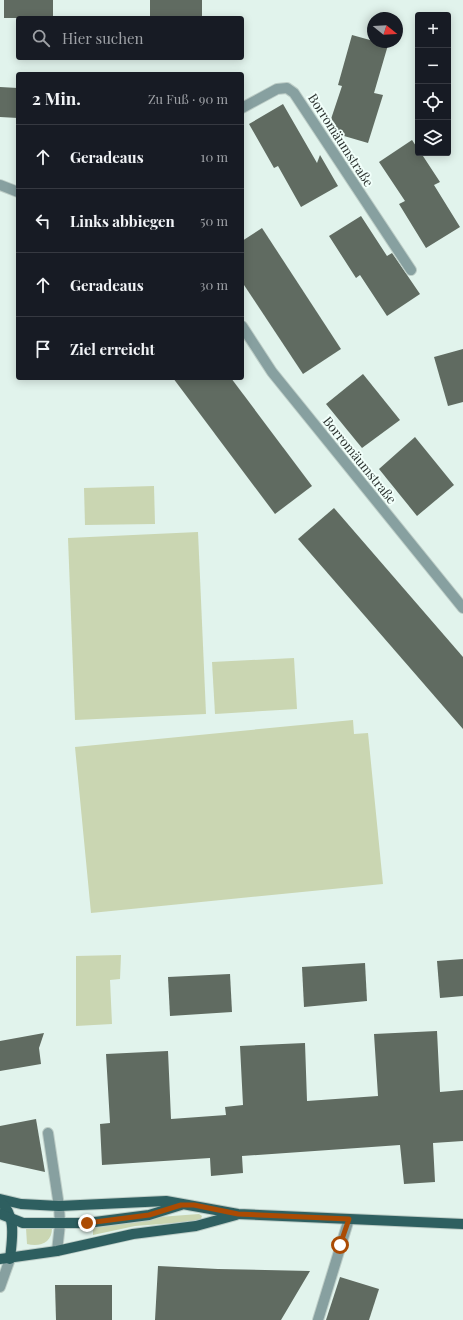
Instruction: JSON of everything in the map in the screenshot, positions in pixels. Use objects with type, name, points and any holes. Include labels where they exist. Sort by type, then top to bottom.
[{"type":"main road","points":[[0,1200],[22,1204],[59,1206],[166,1201],[181,1205],[194,1205],[238,1214],[463,1224]]},
{"type":"main road","points":[[0,1200],[6,1207],[11,1218],[13,1232],[5,1259],[57,1251],[133,1234],[196,1226],[238,1214]]},
{"type":"main road","points":[[0,1214],[23,1223],[60,1224],[100,1222],[149,1215],[181,1205]]},
{"type":"street","name":"Borromäumstraße","points":[[244,107],[277,89],[287,88],[294,93],[411,270]]},
{"type":"street","points":[[0,184],[16,191]]},
{"type":"street","name":"Borromäumstraße","points":[[244,329],[272,372],[463,608]]},
{"type":"street","points":[[48,1134],[59,1206],[60,1224],[57,1251]]},
{"type":"street","points":[[318,1320],[349,1219]]},
{"type":"street","points":[[0,1287],[5,1259]]},
{"type":"green space","points":[[154,486],[155,524],[85,525],[84,488]]},
{"type":"green space","points":[[198,532],[206,714],[75,720],[68,538]]},
{"type":"green space","points":[[294,658],[297,709],[215,714],[212,662]]},
{"type":"green space","points":[[353,720],[354,734],[368,733],[383,884],[91,913],[75,747]]},
{"type":"green space","points":[[121,955],[120,979],[110,980],[112,1024],[76,1026],[76,956]]},
{"type":"green space","points":[[199,1214],[202,1216],[200,1221],[135,1226],[93,1235],[93,1228],[159,1217]]},
{"type":"green space","points":[[26,1228],[52,1228],[48,1240],[41,1244],[32,1245],[27,1244]]},
{"type":"building","points":[[4,0],[53,0],[53,16],[16,16],[16,18],[4,18]]},
{"type":"building","points":[[150,0],[202,0],[202,16],[150,16]]},
{"type":"building","points":[[352,35],[367,39],[367,48],[387,48],[374,93],[383,95],[368,143],[327,131],[342,86],[338,85]]},
{"type":"building","points":[[0,87],[16,88],[16,118],[0,117]]},
{"type":"building","points":[[283,104],[317,163],[320,155],[338,186],[301,207],[278,166],[274,168],[249,124]]},
{"type":"building","points":[[412,140],[415,144],[415,156],[423,156],[440,182],[434,185],[460,227],[426,248],[399,204],[405,201],[379,162]]},
{"type":"building","points":[[361,216],[387,256],[392,253],[420,294],[387,316],[360,275],[356,278],[329,236]]},
{"type":"building","points":[[262,228],[341,349],[303,374],[244,285],[244,240]]},
{"type":"building","points":[[463,349],[463,402],[448,406],[434,357]]},
{"type":"building","points":[[363,374],[400,420],[362,448],[326,404]]},
{"type":"building","points":[[174,380],[232,380],[312,486],[275,514]]},
{"type":"building","points":[[415,437],[454,485],[417,516],[379,469]]},
{"type":"building","points":[[334,508],[463,657],[463,729],[298,539]]},
{"type":"building","points":[[463,959],[463,996],[440,998],[437,961]]},
{"type":"building","points":[[365,963],[367,1001],[304,1007],[302,967]]},
{"type":"building","points":[[230,974],[232,1012],[170,1016],[168,977]]},
{"type":"building","points":[[437,1031],[440,1092],[463,1090],[463,1141],[433,1143],[435,1182],[404,1184],[400,1145],[242,1156],[243,1173],[211,1176],[210,1158],[102,1165],[100,1124],[110,1123],[106,1054],[168,1051],[171,1119],[226,1115],[225,1107],[243,1105],[240,1046],[305,1043],[307,1101],[378,1096],[374,1034]]},
{"type":"building","points":[[44,1033],[39,1048],[41,1064],[0,1071],[0,1041]]},
{"type":"building","points":[[36,1119],[45,1172],[0,1162],[0,1126]]},
{"type":"building","points":[[158,1266],[310,1271],[281,1320],[155,1320]]},
{"type":"building","points":[[340,1277],[379,1289],[369,1320],[326,1320]]},
{"type":"building","points":[[55,1285],[112,1285],[112,1320],[56,1320]]},
{"type":"route","points":[[87,1223],[149,1215],[181,1205],[194,1205],[238,1214],[349,1219],[340,1245]]}]
